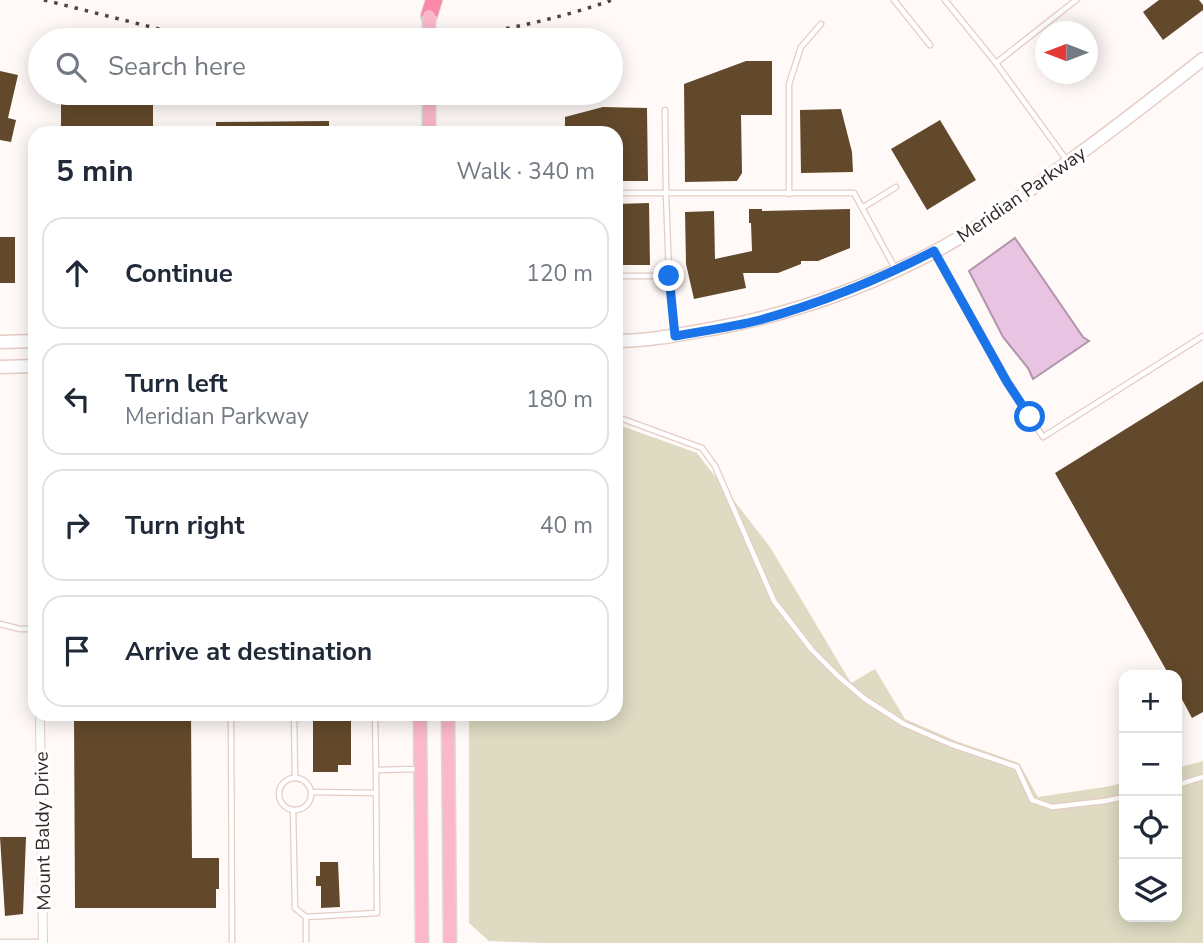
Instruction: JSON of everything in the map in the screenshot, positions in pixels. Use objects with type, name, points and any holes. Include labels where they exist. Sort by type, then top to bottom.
[{"type":"highway","points":[[428,8],[434,0]]},
{"type":"main road","points":[[428,8],[429,28]]},
{"type":"main road","name":"Meridian Parkway","points":[[623,340],[675,336],[757,320],[847,292],[896,271],[996,215],[1203,59]]},
{"type":"main road","points":[[429,105],[429,126]]},
{"type":"main road","points":[[0,342],[28,341]]},
{"type":"main road","points":[[0,367],[28,366]]},
{"type":"main road","points":[[420,721],[422,943]]},
{"type":"main road","points":[[447,721],[450,943]]},
{"type":"street","name":"Mount Baldy Drive","points":[[42,721],[43,943]]},
{"type":"lane","points":[[894,0],[930,45]]},
{"type":"lane","points":[[945,0],[996,63],[1068,163]]},
{"type":"lane","points":[[996,63],[1076,0]]},
{"type":"lane","points":[[789,194],[789,84],[800,47],[821,24]]},
{"type":"lane","points":[[665,110],[669,276],[675,336]]},
{"type":"lane","points":[[862,208],[895,187]]},
{"type":"lane","points":[[623,193],[854,193],[896,271]]},
{"type":"lane","points":[[934,251],[1007,382],[1043,437],[1203,336]]},
{"type":"lane","points":[[623,276],[669,276]]},
{"type":"lane","points":[[623,419],[702,448],[715,466],[774,601],[812,650],[864,699],[904,724],[950,744],[1017,767],[1032,800],[1052,807],[1119,798]]},
{"type":"lane","points":[[0,624],[28,629]]},
{"type":"lane","points":[[231,721],[232,943]]},
{"type":"lane","points":[[294,721],[295,778]]},
{"type":"lane","points":[[293,810],[295,908],[306,916],[377,913],[375,721]]},
{"type":"lane","points":[[376,770],[420,769]]},
{"type":"lane","points":[[1182,783],[1203,777]]},
{"type":"lane","points":[[295,778],[304,780],[311,792],[310,802],[298,810],[284,805],[279,796],[285,782],[295,778]]},
{"type":"lane","points":[[311,792],[376,793]]},
{"type":"lane","points":[[306,916],[306,943]]},
{"type":"lane","points":[[0,942],[43,943]]},
{"type":"shaded area","points":[[1015,238],[1083,337],[1089,341],[1033,379],[1028,368],[1003,337],[969,271]]},
{"type":"shaded area","points":[[623,427],[697,453],[770,547],[851,683],[875,669],[905,719],[956,741],[1019,763],[1038,797],[1119,784],[1119,922],[1182,922],[1182,767],[1203,761],[1203,943],[489,941],[469,923],[469,721],[623,721]]},
{"type":"building","points":[[1159,0],[1199,0],[1203,10],[1163,40],[1143,12]]},
{"type":"building","points":[[746,61],[772,61],[772,115],[741,115],[742,173],[737,181],[685,182],[684,84]]},
{"type":"building","points":[[0,71],[18,75],[8,118],[16,120],[11,142],[0,140]]},
{"type":"building","points":[[61,105],[153,105],[153,126],[61,126]]},
{"type":"building","points":[[603,107],[647,108],[648,181],[623,181],[623,126],[565,126],[565,117]]},
{"type":"building","points":[[841,109],[852,152],[853,172],[801,173],[800,110]]},
{"type":"building","points":[[940,120],[976,180],[927,210],[891,149]]},
{"type":"building","points":[[329,121],[329,126],[216,126],[216,122]]},
{"type":"building","points":[[649,203],[650,265],[623,265],[623,204]]},
{"type":"building","points":[[749,209],[850,209],[850,248],[818,261],[801,261],[801,264],[778,273],[743,273],[746,288],[694,299],[686,264],[685,212],[714,211],[715,259],[752,251]]},
{"type":"building","points":[[0,237],[15,237],[15,283],[0,283]]},
{"type":"building","points":[[1203,381],[1203,712],[1192,718],[1182,699],[1182,670],[1166,670],[1055,473]]},
{"type":"building","points":[[74,721],[191,721],[192,858],[219,858],[216,908],[75,908]]},
{"type":"building","points":[[313,721],[351,721],[351,765],[338,765],[338,772],[313,772]]},
{"type":"building","points":[[0,837],[26,837],[23,914],[5,916]]},
{"type":"building","points":[[320,862],[338,862],[340,907],[321,908],[321,886],[316,886],[316,876],[320,876]]},
{"type":"railway","points":[[44,0],[155,28]]},
{"type":"railway","points":[[508,28],[612,0]]},
{"type":"route","points":[[669,276],[675,336],[757,320],[806,306],[896,271],[934,251],[1007,382],[1030,417]]}]
